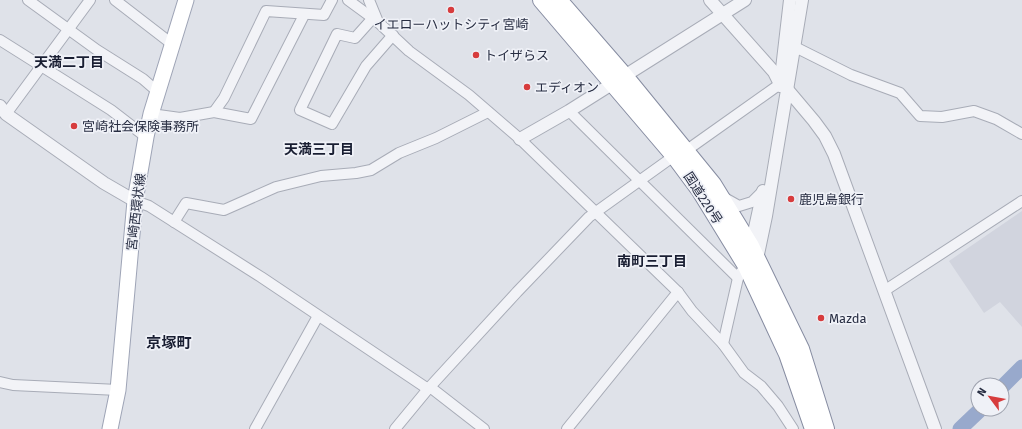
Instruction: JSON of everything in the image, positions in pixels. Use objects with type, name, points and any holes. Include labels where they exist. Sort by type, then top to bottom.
[{"type":"highway","name":"国道220号","points":[[541,0],[619,80]]},
{"type":"highway","name":"国道220号","points":[[559,0],[619,80],[681,153],[720,195],[787,354],[813,429]]},
{"type":"highway","name":"国道220号","points":[[681,153],[700,191],[748,262],[801,349],[826,429]]},
{"type":"main road","name":"宮崎西環状線","points":[[110,429],[118,390],[135,201],[146,137],[151,114],[186,0]]},
{"type":"street","points":[[28,0],[97,50],[143,79],[158,92]]},
{"type":"street","points":[[90,0],[69,30],[3,110],[104,183],[135,201],[149,206],[174,222],[429,388],[484,429]]},
{"type":"street","points":[[115,0],[172,44]]},
{"type":"street","points":[[214,112],[224,98],[266,11],[304,15],[324,15],[332,0]]},
{"type":"street","points":[[348,0],[375,20],[409,51],[488,112],[520,139],[678,292],[692,311],[723,344],[744,373],[761,386],[778,406],[793,429]]},
{"type":"street","points":[[369,0],[375,20]]},
{"type":"street","points":[[710,0],[774,72],[821,131],[834,154],[935,426]]},
{"type":"street","points":[[520,139],[569,111],[745,0]]},
{"type":"street","points":[[723,344],[748,262],[766,216],[784,86],[790,0]]},
{"type":"street","points":[[748,262],[784,86],[795,46],[802,0]]},
{"type":"street","points":[[151,114],[180,118],[214,112],[251,119],[304,15]]},
{"type":"street","points":[[375,20],[355,38],[337,34],[300,110],[332,124],[366,66],[392,36]]},
{"type":"street","points":[[0,40],[111,110],[146,137]]},
{"type":"street","points":[[795,46],[851,75],[900,93],[920,116],[942,117],[974,111],[996,119],[1022,134]]},
{"type":"street","points":[[395,429],[429,388],[555,250],[595,212],[640,180],[784,86]]},
{"type":"street","points":[[569,111],[640,180],[748,262]]},
{"type":"street","points":[[174,222],[186,203],[224,210],[276,187],[321,176],[371,170],[399,153],[436,138],[488,112]]},
{"type":"street","points":[[720,195],[739,206],[752,202],[762,191]]},
{"type":"street","points":[[884,291],[1022,200]]},
{"type":"street","points":[[567,429],[678,292]]},
{"type":"street","points":[[255,429],[318,316]]},
{"type":"street","points":[[0,382],[13,385],[118,390]]},
{"type":"shaded area","points":[[1022,211],[1022,327],[1000,302],[984,313],[949,261]]},
{"type":"waterway","points":[[1010,379],[1022,367]]},
{"type":"waterway","points":[[960,429],[973,417]]},
{"type":"place","name":"イエローハットシティ宮崎","points":[[451,10]]},
{"type":"place","name":"トイザらス","points":[[476,55]]},
{"type":"place","name":"エディオン","points":[[527,87]]},
{"type":"place","name":"宮崎社会保険事務所","points":[[74,126]]},
{"type":"place","name":"鹿児島銀行","points":[[791,199]]},
{"type":"place","name":"Mazda","points":[[821,318]]},
{"type":"district","name":"天満二丁目","points":[[69,62]]},
{"type":"district","name":"天満三丁目","points":[[319,149]]},
{"type":"district","name":"南町三丁目","points":[[652,261]]},
{"type":"district","name":"京塚町","points":[[169,343]]}]
